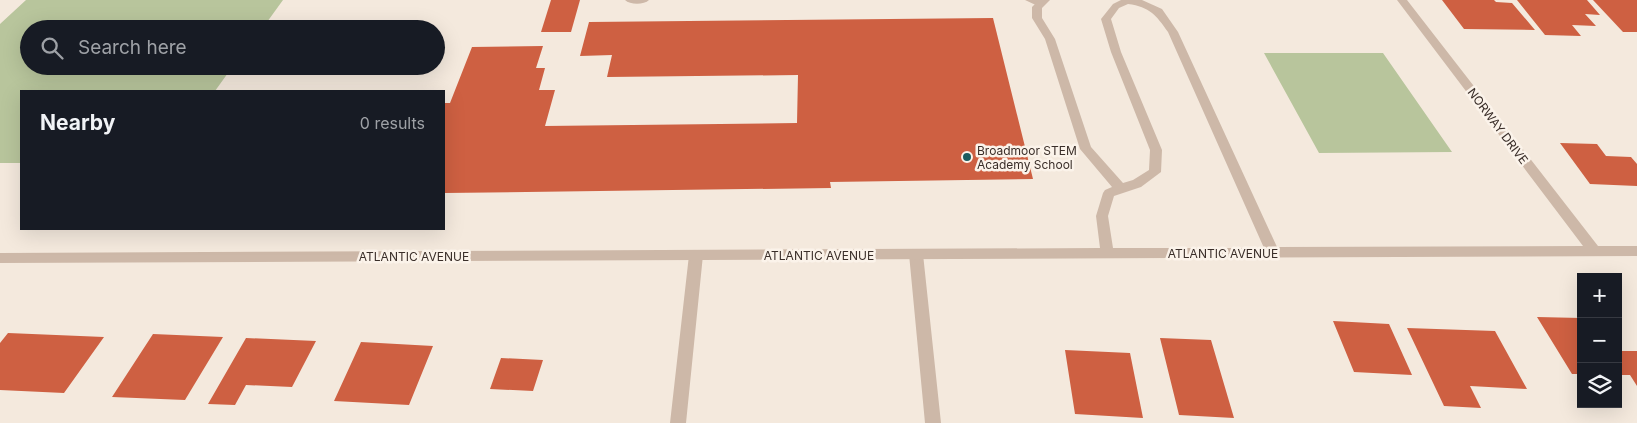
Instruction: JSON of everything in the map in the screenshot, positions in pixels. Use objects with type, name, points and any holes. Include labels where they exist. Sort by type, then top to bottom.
[{"type":"street","points":[[630,0],[644,0]]},
{"type":"street","name":"NORWAY DRIVE","points":[[1402,0],[1594,251]]},
{"type":"street","points":[[1038,1],[1037,18],[1050,38],[1086,149],[1120,188]]},
{"type":"street","points":[[1107,253],[1102,216],[1109,193],[1137,184],[1155,172],[1156,150],[1116,52],[1106,19],[1116,6],[1126,1],[1142,3],[1158,11],[1173,32],[1273,253]]},
{"type":"street","name":"ATLANTIC AVENUE","points":[[0,258],[1637,251]]},
{"type":"street","points":[[916,254],[933,423]]},
{"type":"street","points":[[678,423],[696,255]]},
{"type":"green space","points":[[26,0],[283,0],[269,20],[20,20],[20,75],[227,75],[216,90],[20,90],[20,163],[0,163],[0,24]]},
{"type":"green space","points":[[1264,53],[1383,53],[1452,152],[1319,153]]},
{"type":"building","points":[[551,0],[580,0],[571,32],[541,32]]},
{"type":"building","points":[[1442,0],[1494,0],[1496,2],[1512,3],[1535,30],[1464,29]]},
{"type":"building","points":[[1517,0],[1587,0],[1600,15],[1585,14],[1596,26],[1572,25],[1581,36],[1545,35]]},
{"type":"building","points":[[1593,0],[1637,0],[1637,32],[1623,32]]},
{"type":"building","points":[[993,18],[1033,179],[830,182],[831,188],[445,193],[445,103],[450,103],[472,47],[543,46],[536,68],[545,68],[539,90],[555,90],[545,126],[797,123],[798,75],[607,77],[612,55],[580,56],[589,22]]},
{"type":"building","points":[[1560,143],[1597,144],[1606,156],[1631,157],[1637,164],[1637,186],[1590,184]]},
{"type":"building","points":[[1537,317],[1577,318],[1577,374],[1572,374]]},
{"type":"building","points":[[1333,321],[1389,324],[1412,375],[1354,372]]},
{"type":"building","points":[[1407,328],[1495,331],[1527,389],[1470,386],[1481,408],[1444,406]]},
{"type":"building","points":[[8,333],[104,337],[64,393],[0,390],[0,343]]},
{"type":"building","points":[[153,334],[223,337],[185,400],[112,397]]},
{"type":"building","points":[[246,338],[316,341],[292,387],[246,385],[235,405],[208,404]]},
{"type":"building","points":[[1160,338],[1211,340],[1234,418],[1179,415]]},
{"type":"building","points":[[361,342],[433,346],[409,405],[334,401]]},
{"type":"building","points":[[1065,350],[1130,353],[1143,418],[1075,414]]},
{"type":"building","points":[[1622,351],[1637,351],[1637,386],[1630,375],[1622,375]]},
{"type":"building","points":[[501,358],[543,360],[533,391],[490,389]]},
{"type":"place","name":"Broadmoor STEM Academy School","points":[[967,157]]}]
